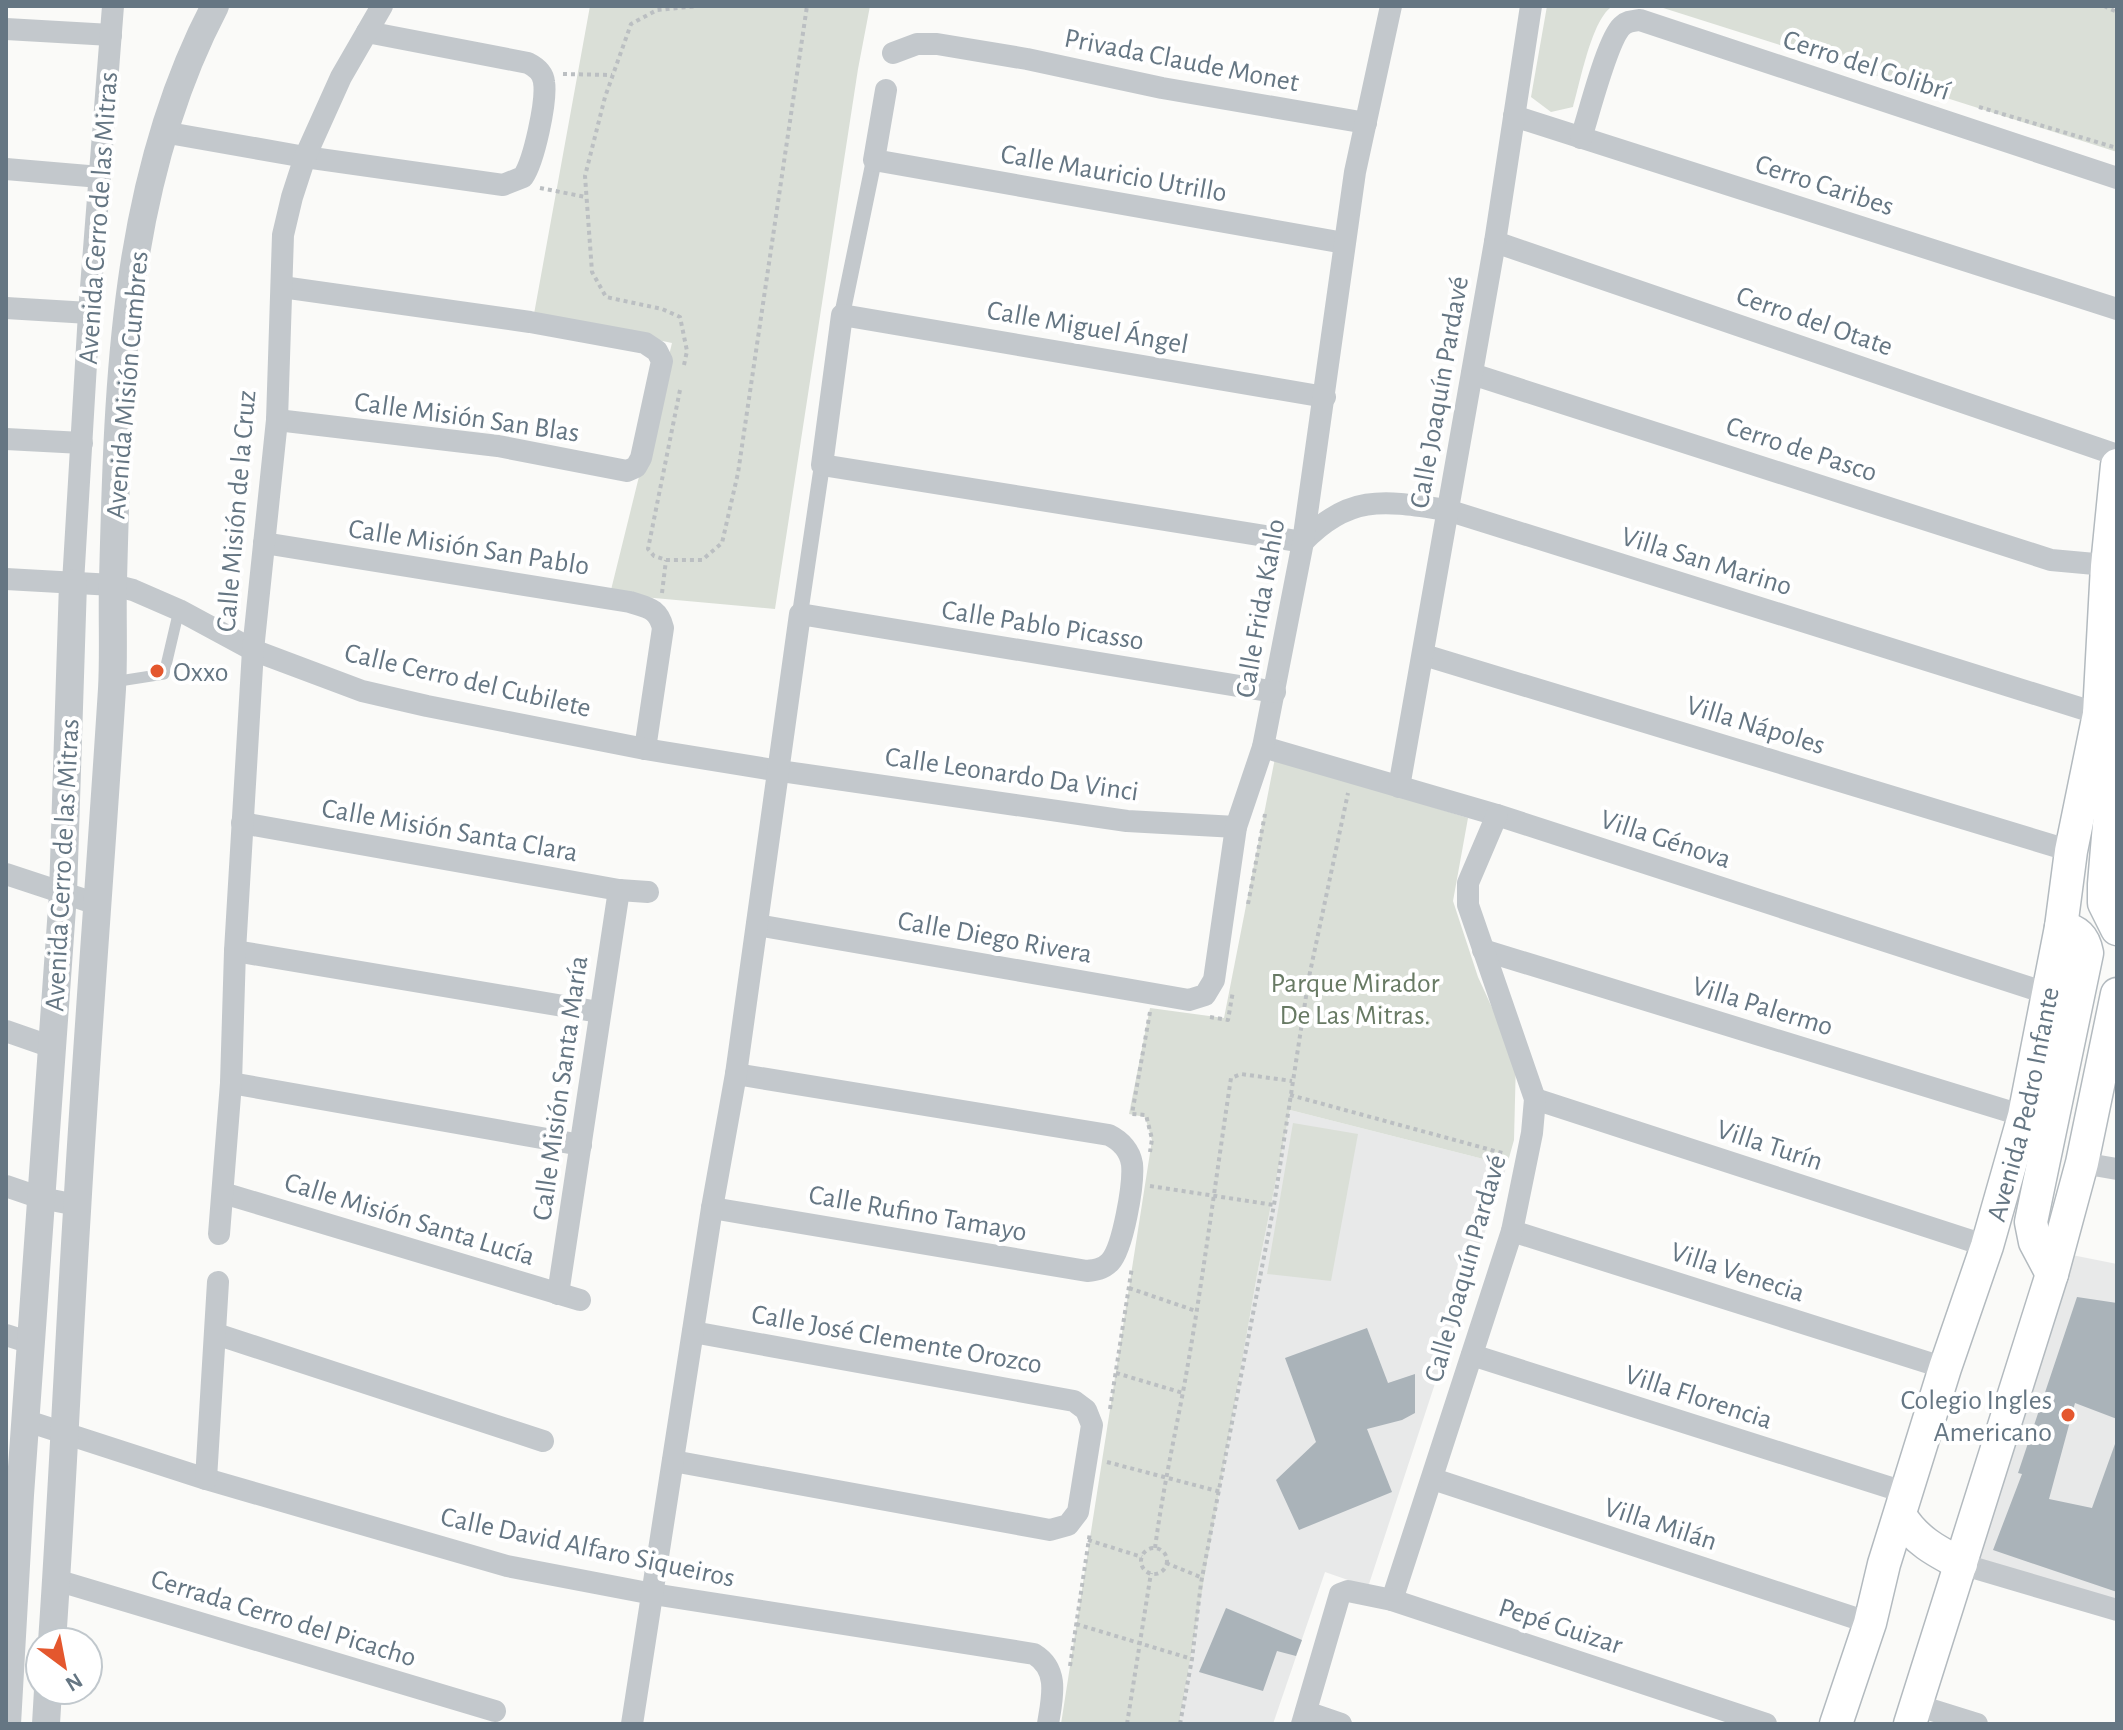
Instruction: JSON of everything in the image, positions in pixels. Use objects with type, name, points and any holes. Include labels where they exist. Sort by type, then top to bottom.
[{"type":"main road","name":"Avenida Pedro Infante","points":[[1836,1724],[1870,1623],[1884,1564],[1945,1368],[1987,1246],[2024,1116],[2061,927],[2071,851],[2108,705],[2117,465]]},
{"type":"main road","points":[[2108,705],[2116,741],[2104,903],[2117,929]]},
{"type":"main road","points":[[2052,1274],[2035,1242],[2031,1222],[2087,953],[2079,935],[2061,927]]},
{"type":"main road","points":[[1913,1714],[2052,1274],[2082,1163],[2117,994]]},
{"type":"main road","points":[[1904,1504],[1915,1535],[1932,1549],[1961,1564]]},
{"type":"main road","points":[[1884,1564],[1909,1559],[1961,1564]]},
{"type":"street","name":"Avenida Cerro de las Mitras","points":[[7,1724],[13,1493],[27,1421],[18,1339],[41,1198],[63,894],[73,583],[89,313],[113,6]]},
{"type":"street","name":"Avenida Misión Cumbres","points":[[113,585],[118,421],[135,251],[174,95],[215,6]]},
{"type":"street","name":"Calle Misión de la Cruz","points":[[219,1234],[231,1083],[235,951],[253,650],[277,420],[283,235],[305,157],[341,77],[382,6]]},
{"type":"street","name":"Calle Frida Kahlo","points":[[1223,984],[1236,827],[1263,747],[1275,692],[1303,542],[1355,172],[1391,6]]},
{"type":"street","name":"Calle Joaquín Pardavé","points":[[1399,787],[1495,242],[1531,6]]},
{"type":"street","name":"Cerro del Colibrí","points":[[1581,138],[1613,40],[1622,26],[1629,21],[1640,20],[2117,178]]},
{"type":"street","points":[[6,29],[111,35]]},
{"type":"street","points":[[163,132],[305,157],[503,185],[518,180],[533,158],[544,92],[541,73],[528,63],[367,32]]},
{"type":"street","name":"Privada Claude Monet","points":[[893,53],[917,44],[937,44],[1027,59],[1162,88],[1366,123]]},
{"type":"street","points":[[637,1723],[673,1461],[736,1074],[842,315],[886,90]]},
{"type":"street","name":"Cerro Caribes","points":[[1514,116],[2117,309]]},
{"type":"street","name":"Calle Mauricio Utrillo","points":[[874,160],[1344,243]]},
{"type":"street","points":[[6,169],[100,177]]},
{"type":"street","name":"Cerro del Otate","points":[[1495,242],[2117,455]]},
{"type":"street","name":"Calle Misión San Blas","points":[[277,420],[498,446],[627,471],[636,467],[641,458],[662,361],[657,351],[645,343],[530,322],[282,287]]},
{"type":"street","points":[[6,308],[89,313]]},
{"type":"street","name":"Calle Miguel Ángel","points":[[842,315],[1325,397]]},
{"type":"street","name":"Cerro de Pasco","points":[[1472,374],[2051,560],[2112,566]]},
{"type":"street","points":[[6,439],[82,443]]},
{"type":"street","points":[[822,465],[1303,542]]},
{"type":"street","name":"Villa San Marino","points":[[1303,542],[1318,526],[1334,516],[1365,504],[1391,502],[1447,510],[2108,705]]},
{"type":"street","name":"Calle Misión San Pablo","points":[[264,543],[630,602],[654,609],[660,616]]},
{"type":"street","name":"Calle Cerro del Cubilete","points":[[6,579],[113,585],[133,590],[179,610],[253,650],[362,691],[645,749],[780,771]]},
{"type":"street","name":"Avenida Cerro de las Mitras","points":[[53,1626],[112,682],[113,585]]},
{"type":"street","name":"Calle Pablo Picasso","points":[[800,614],[1275,692]]},
{"type":"street","points":[[645,749],[663,628],[660,616]]},
{"type":"street","name":"Villa Nápoles","points":[[1424,655],[2071,851]]},
{"type":"street","name":"Villa Génova","points":[[1263,747],[1497,815],[2049,994]]},
{"type":"street","name":"Calle Leonardo Da Vinci","points":[[780,771],[1127,821],[1236,827]]},
{"type":"street","name":"Calle Joaquín Pardavé","points":[[1392,1600],[1512,1231],[1532,1133],[1535,1099],[1468,905],[1468,883],[1497,815]]},
{"type":"street","name":"Calle Misión Santa Clara","points":[[242,823],[619,890],[648,892]]},
{"type":"street","points":[[6,874],[97,904]]},
{"type":"street","name":"Calle Misión Santa María","points":[[569,1297],[581,1145],[619,890]]},
{"type":"street","name":"Calle Diego Rivera","points":[[757,925],[1189,1000],[1223,984]]},
{"type":"street","name":"Villa Palermo","points":[[1483,950],[2024,1116]]},
{"type":"street","points":[[235,951],[599,1012]]},
{"type":"street","points":[[6,1031],[52,1047]]},
{"type":"street","points":[[736,1074],[1109,1135],[1123,1145],[1132,1163],[1118,1251],[1123,1259]]},
{"type":"street","points":[[231,1083],[581,1145]]},
{"type":"street","name":"Villa Turín","points":[[1535,1099],[1987,1246]]},
{"type":"street","points":[[2082,1163],[2117,1169]]},
{"type":"street","points":[[6,1186],[41,1198],[77,1205]]},
{"type":"street","name":"Calle Misión Santa Lucía","points":[[223,1193],[569,1297]]},
{"type":"street","name":"Calle Rufino Tamayo","points":[[712,1208],[1087,1271],[1098,1270],[1123,1259]]},
{"type":"street","name":"Villa Venecia","points":[[1512,1231],[1945,1368]]},
{"type":"street","points":[[206,1479],[218,1282]]},
{"type":"street","name":"Calle José Clemente Orozco","points":[[693,1332],[1074,1401],[1086,1410],[1092,1425],[1078,1512],[1079,1527]]},
{"type":"street","points":[[216,1334],[543,1441]]},
{"type":"street","name":"Villa Florencia","points":[[1472,1355],[1904,1504]]},
{"type":"street","name":"Calle David Alfaro Siqueiros","points":[[27,1421],[206,1479],[495,1563],[653,1594],[1034,1654],[1060,1668]]},
{"type":"street","points":[[673,1461],[1050,1530],[1079,1527]]},
{"type":"street","name":"Villa Milán","points":[[1433,1479],[1870,1623]]},
{"type":"street","points":[[1961,1564],[2117,1610]]},
{"type":"street","name":"Cerrada Cerro del Picacho","points":[[56,1580],[495,1711]]},
{"type":"street","name":"Pepé Guizar","points":[[1304,1718],[1340,1594],[1348,1591],[1392,1600],[1766,1724]]},
{"type":"street","points":[[1048,1724],[1053,1684],[1060,1668]]},
{"type":"street","points":[[1913,1714],[1977,1724]]},
{"type":"street","points":[[1304,1718],[1341,1724]]},
{"type":"lane","points":[[112,682],[164,674],[179,610]]},
{"type":"path","points":[[684,366],[687,351],[680,317],[662,309],[606,297],[592,272],[585,176],[612,75],[631,24],[657,10],[698,6]]},
{"type":"path","points":[[681,381],[648,549],[654,556],[666,560],[702,560],[722,543],[738,473],[807,6]]},
{"type":"path","points":[[2104,6],[2117,12]]},
{"type":"path","points":[[541,73],[612,75]]},
{"type":"path","points":[[1979,107],[2117,148]]},
{"type":"path","points":[[518,180],[586,197]]},
{"type":"path","points":[[660,616],[666,560]]},
{"type":"path","points":[[1180,1724],[1203,1578],[1274,1205],[1309,977],[1351,783]]},
{"type":"path","points":[[1247,912],[1266,804]]},
{"type":"path","points":[[1209,1017],[1228,1020],[1223,984]]},
{"type":"path","points":[[1150,1008],[1132,1114],[1146,1115],[1152,1139],[1150,1155]]},
{"type":"path","points":[[1155,1548],[1165,1476],[1183,1393],[1231,1078],[1241,1074],[1292,1081]]},
{"type":"path","points":[[1290,1095],[1505,1155]]},
{"type":"path","points":[[1145,1185],[1274,1205]]},
{"type":"path","points":[[1108,1417],[1129,1288],[1123,1259]]},
{"type":"path","points":[[1129,1288],[1196,1311]]},
{"type":"path","points":[[1116,1373],[1183,1393]]},
{"type":"path","points":[[1101,1460],[1221,1492]]},
{"type":"path","points":[[1079,1527],[1088,1540],[1142,1557]]},
{"type":"path","points":[[1060,1668],[1076,1624],[1088,1540]]},
{"type":"path","points":[[1155,1548],[1163,1551],[1166,1563],[1162,1570],[1151,1573],[1144,1568],[1142,1557],[1147,1550],[1155,1548]]},
{"type":"path","points":[[1166,1563],[1203,1578]]},
{"type":"path","points":[[1127,1724],[1151,1573]]},
{"type":"path","points":[[1076,1624],[1192,1659]]},
{"type":"shaded area","points":[[1290,1110],[1507,1165],[1368,1587],[1325,1572],[1273,1724],[1179,1724],[1257,1275]]},
{"type":"shaded area","name":"Colegio Ingles Americano","points":[[2067,1254],[2117,1264],[2117,1596],[2114,1608],[1976,1566]]},
{"type":"green space","points":[[590,6],[870,6],[775,609],[610,594],[672,343],[534,314]]},
{"type":"green space","points":[[1547,6],[1613,6],[1599,23],[1593,37],[1573,107],[1551,112],[1531,97]]},
{"type":"green space","points":[[1657,6],[2108,6],[2117,11],[2117,152]]},
{"type":"green space","name":"Parque Mirador De Las Mitras.","points":[[1275,758],[1468,818],[1453,901],[1478,977],[1516,1060],[1514,1140],[1507,1165],[1290,1110],[1257,1275],[1179,1724],[1061,1724],[1152,1140],[1145,1117],[1129,1114],[1150,1008],[1224,1018]]},
{"type":"green space","points":[[1293,1123],[1358,1134],[1331,1281],[1267,1274]]},
{"type":"building","points":[[2077,1297],[2117,1303],[2117,1419],[2075,1403],[2049,1499],[2092,1508],[2117,1444],[2117,1592],[1993,1550],[2022,1474],[2018,1473]]},
{"type":"building","points":[[1367,1328],[1388,1383],[1415,1374],[1415,1413],[1402,1420],[1367,1429],[1392,1492],[1299,1530],[1276,1480],[1316,1442],[1285,1358]]},
{"type":"building","points":[[1226,1608],[1302,1640],[1296,1656],[1277,1651],[1263,1691],[1199,1672]]},
{"type":"place","name":"Oxxo","points":[[157,671]]},
{"type":"place","name":"Colegio Ingles Americano","points":[[2068,1415]]}]
